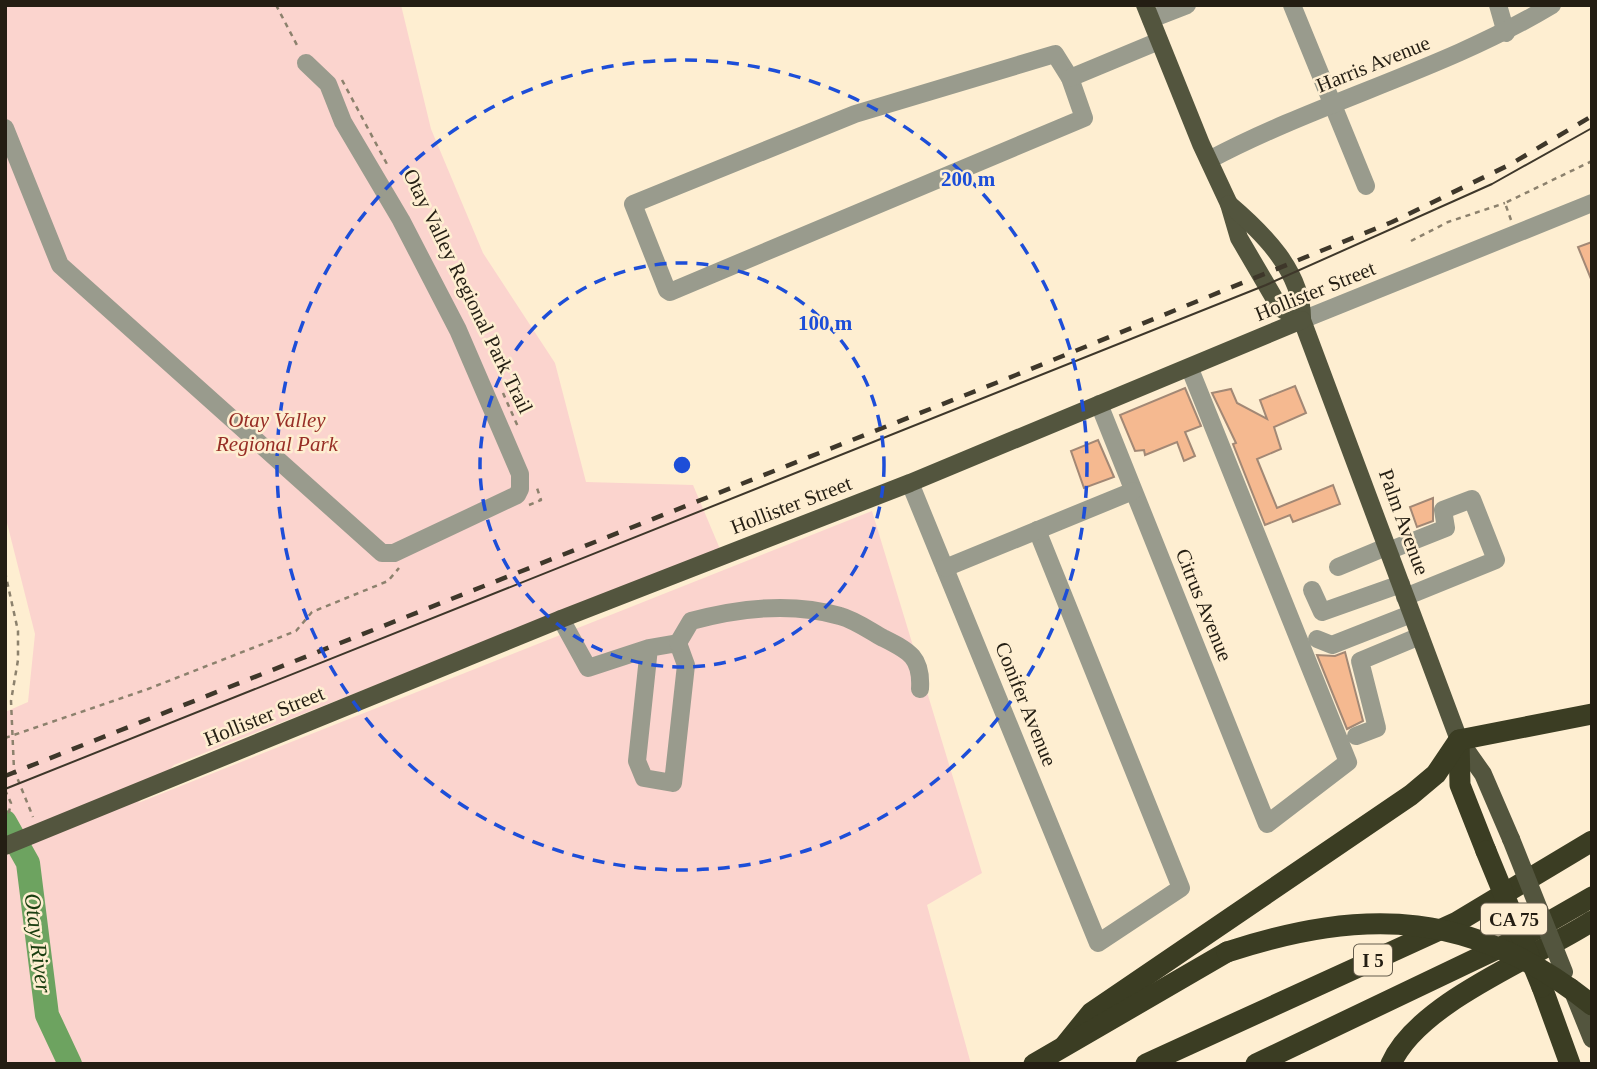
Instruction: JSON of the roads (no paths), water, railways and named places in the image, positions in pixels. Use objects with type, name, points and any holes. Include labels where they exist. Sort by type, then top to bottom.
[{"type":"highway","points":[[1065,1045],[1091,1013],[1411,795],[1436,774],[1459,740],[1592,714]]},
{"type":"highway","name":"Palm Avenue","points":[[1459,740],[1460,785],[1570,1064]]},
{"type":"highway","name":"I 5","points":[[1146,1064],[1457,922],[1592,841]]},
{"type":"highway","name":"I 5","points":[[1256,1064],[1526,936],[1592,897]]},
{"type":"highway","points":[[1391,1064],[1398,1047],[1417,1026],[1460,997],[1592,921]]},
{"type":"highway","points":[[1034,1064],[1227,952],[1282,934],[1324,926],[1387,924],[1433,929],[1480,941],[1527,961],[1592,1005]]},
{"type":"highway","points":[[1552,1015],[1559,1064]]},
{"type":"main road","name":"Palm Avenue","points":[[1148,12],[1229,204],[1238,238],[1278,305],[1302,320]]},
{"type":"main road","name":"Palm Avenue","points":[[1229,204],[1263,232],[1303,300],[1302,320],[1459,740],[1483,774],[1592,1039]]},
{"type":"main road","name":"Hollister Street","points":[[5,846],[561,619],[910,483],[1190,369],[1302,320]]},
{"type":"street","points":[[1148,12],[1187,5]]},
{"type":"street","points":[[1292,5],[1335,103],[1366,186]]},
{"type":"street","points":[[1498,5],[1506,33]]},
{"type":"street","name":"Harris Avenue","points":[[1209,160],[1335,103],[1506,33],[1552,5]]},
{"type":"street","points":[[1070,78],[1159,40]]},
{"type":"street","points":[[1056,54],[1070,78],[1084,118],[670,292],[633,206],[855,114],[1042,58],[1056,54]]},
{"type":"street","points":[[5,128],[60,265],[382,553],[394,553],[517,495],[520,489],[520,474],[458,330],[407,233],[343,122],[328,84],[306,63]]},
{"type":"street","name":"Hollister Street","points":[[1302,320],[1592,203]]},
{"type":"street","name":"Citrus Avenue","points":[[1099,404],[1267,824],[1348,762],[1190,369]]},
{"type":"street","name":"Conifer Avenue","points":[[910,483],[1098,943],[1181,888],[1037,530]]},
{"type":"street","points":[[945,568],[1133,491]]},
{"type":"street","points":[[1317,639],[1332,645],[1406,598],[1496,560],[1472,499],[1443,510],[1446,528],[1338,567]]},
{"type":"street","points":[[1312,590],[1322,612],[1406,598]]},
{"type":"street","points":[[561,619],[588,668],[649,648],[678,643],[691,621],[737,609],[790,609],[841,616],[910,652],[921,671],[920,689]]},
{"type":"street","points":[[1356,736],[1377,728],[1360,661],[1420,636]]},
{"type":"street","points":[[649,648],[637,761],[644,778],[673,783],[686,665],[678,643]]},
{"type":"waterway","name":"Otay River","points":[[5,822],[28,863],[47,1015],[70,1064]]},
{"type":"tram line","points":[[5,789],[1266,285],[1492,184],[1592,128]]},
{"type":"railway","points":[[5,776],[1016,375],[1392,222],[1511,164],[1592,116]]},
{"type":"park label","name":"Otay Valley Regional Park","points":[[277,432]]}]
